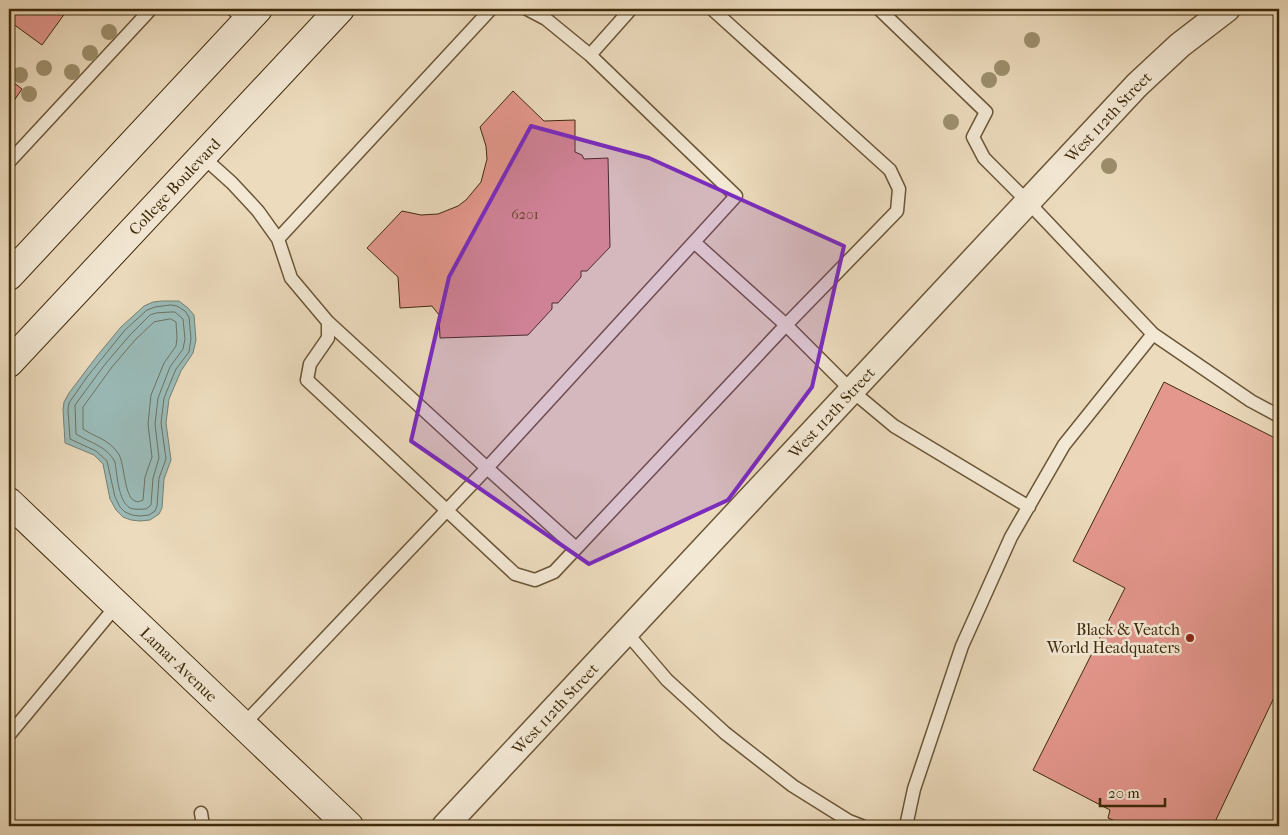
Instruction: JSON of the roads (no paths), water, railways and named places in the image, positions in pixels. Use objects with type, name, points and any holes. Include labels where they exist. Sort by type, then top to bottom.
[{"type":"main road","name":"College Boulevard","points":[[9,363],[340,9]]},
{"type":"main road","points":[[9,276],[246,13]]},
{"type":"main road","name":"Lamar Avenue","points":[[9,502],[349,826]]},
{"type":"street","name":"West 112th Street","points":[[445,826],[1137,85],[1180,45],[1226,9]]},
{"type":"lane","points":[[9,162],[150,9]]},
{"type":"lane","points":[[278,239],[491,9]]},
{"type":"lane","points":[[243,725],[487,468],[736,196],[590,55],[546,19],[527,9]]},
{"type":"lane","points":[[590,55],[631,9]]},
{"type":"lane","points":[[328,322],[328,338],[310,364],[307,380],[515,574],[535,580],[554,572],[897,210],[899,189],[890,170],[712,9]]},
{"type":"lane","points":[[879,9],[986,112],[972,137],[984,158],[1153,334],[1251,401],[1279,416]]},
{"type":"lane","points":[[202,156],[232,183],[258,211],[278,239],[291,278],[328,322],[576,548]]},
{"type":"lane","points":[[694,242],[786,325],[852,391],[894,426],[1029,506]]},
{"type":"lane","points":[[906,826],[914,789],[962,646],[1010,537],[1064,445],[1153,334]]},
{"type":"lane","points":[[9,735],[117,605]]},
{"type":"lane","points":[[626,632],[666,680],[725,733],[793,786],[849,821],[862,826]]},
{"type":"lane","points":[[201,812],[203,826]]},
{"type":"water","points":[[162,301],[179,301],[188,308],[194,315],[196,340],[193,353],[181,371],[169,399],[166,423],[171,460],[164,479],[162,508],[159,514],[150,520],[131,520],[123,517],[116,510],[110,499],[103,464],[94,455],[65,443],[64,402],[97,356],[121,327],[144,306]]},
{"type":"place","name":"Black & Veatch World Headquaters","points":[[1190,638]]}]
